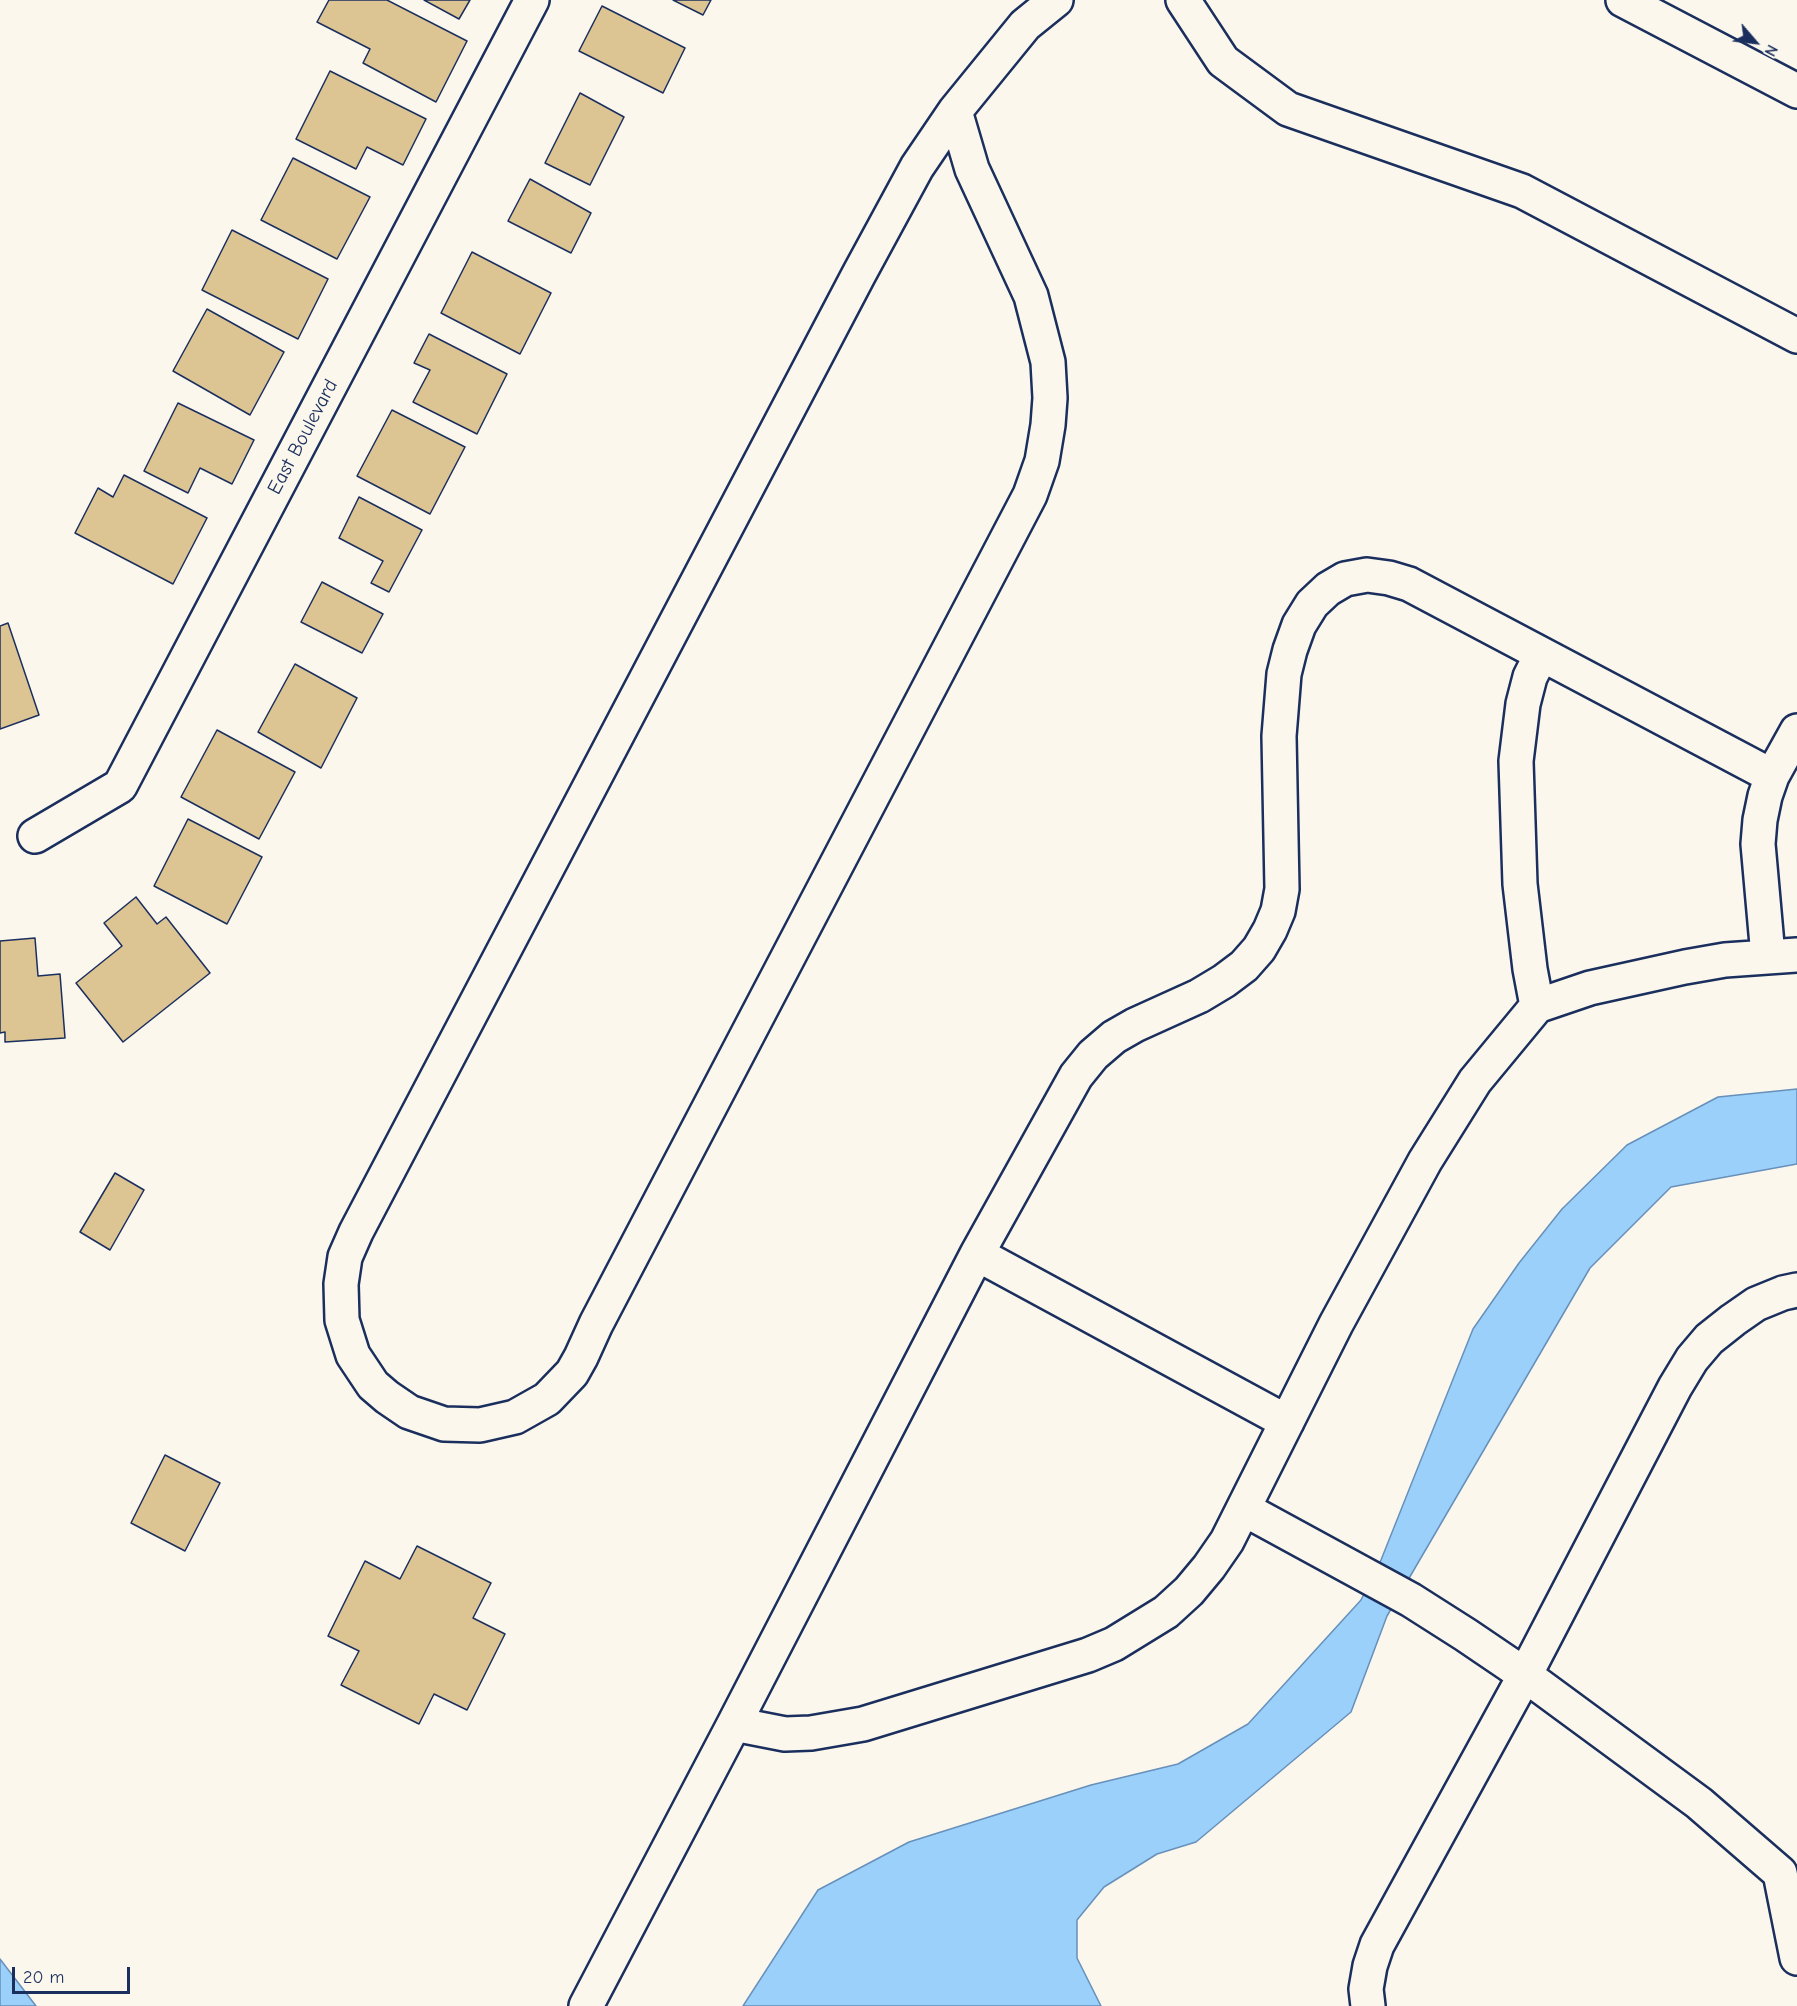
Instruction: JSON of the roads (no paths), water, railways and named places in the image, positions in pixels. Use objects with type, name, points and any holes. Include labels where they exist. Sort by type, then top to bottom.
[{"type":"street","name":"East Boulevard","points":[[35,836],[120,786],[532,0]]},
{"type":"street","points":[[955,111],[972,169],[1031,296],[1048,362],[1050,398],[1048,425],[1042,461],[1030,495],[596,1324],[582,1358],[572,1373],[547,1399],[515,1417],[480,1425],[462,1425],[444,1424],[409,1412],[387,1398],[373,1385],[353,1355],[342,1320],[340,1284],[345,1257],[356,1232],[917,167],[955,111],[1025,25],[1056,0]]},
{"type":"street","points":[[1183,0],[1223,62],[1288,109],[1522,190],[1797,336]]},
{"type":"street","points":[[1623,0],[1797,91]]},
{"type":"street","points":[[586,2006],[735,1724],[977,1254],[1076,1076],[1093,1055],[1114,1037],[1199,996],[1244,966],[1259,949],[1270,930],[1278,911],[1282,889],[1279,736],[1284,674],[1299,625],[1312,604],[1328,589],[1346,579],[1367,575],[1409,584],[1772,776]]},
{"type":"street","points":[[1537,1006],[1530,969],[1520,884],[1516,761],[1523,704],[1530,677],[1541,655]]},
{"type":"street","points":[[735,1724],[785,1734],[836,1730],[863,1724],[1077,1658],[1114,1644],[1166,1612],[1189,1591],[1215,1558],[1244,1509],[1390,1224],[1436,1144],[1475,1081],[1537,1006],[1590,988],[1665,972],[1725,960],[1783,956],[1758,844],[1765,796],[1772,776],[1797,731]]},
{"type":"street","points":[[977,1254],[1287,1422]]},
{"type":"street","points":[[1368,2006],[1366,1989],[1377,1945],[1525,1675],[1675,1387],[1692,1359],[1709,1339],[1756,1304],[1797,1290]]},
{"type":"street","points":[[1244,1509],[1411,1600],[1525,1675],[1789,1870],[1797,1958]]},
{"type":"water","points":[[1797,1089],[1797,1164],[1671,1187],[1590,1268],[1387,1616],[1351,1712],[1196,1842],[1157,1854],[1104,1887],[1077,1920],[1077,1958],[1101,2006],[743,2006],[818,1890],[909,1842],[1091,1785],[1178,1764],[1248,1724],[1361,1600],[1381,1560],[1473,1329],[1519,1263],[1562,1209],[1627,1145],[1718,1097]]},
{"type":"water","points":[[0,1959],[36,2006],[0,2006]]}]
